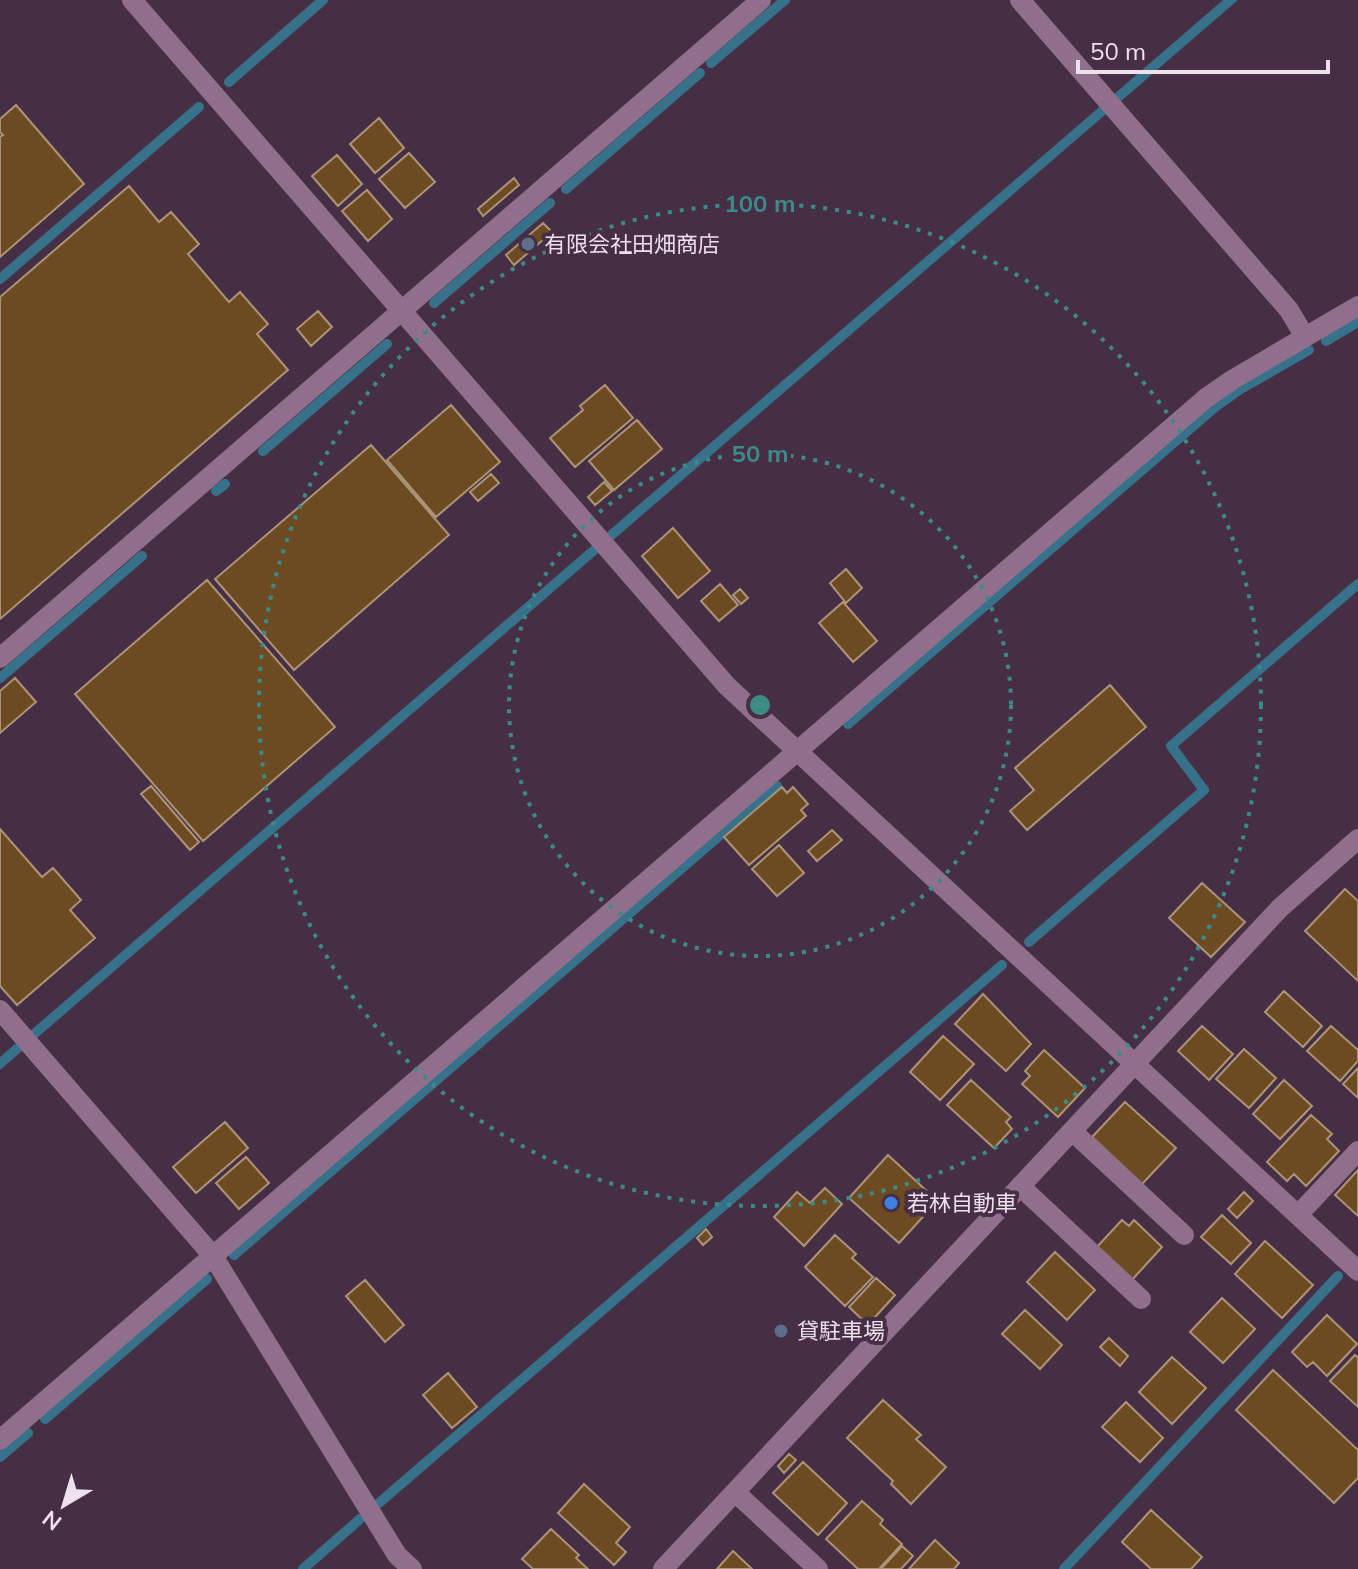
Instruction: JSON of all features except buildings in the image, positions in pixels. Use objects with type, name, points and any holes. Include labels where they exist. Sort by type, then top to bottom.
[{"type":"street","points":[[132,0],[727,686],[1358,1271]]},
{"type":"street","points":[[0,658],[761,0]]},
{"type":"street","points":[[1020,0],[1289,310],[1305,337]]},
{"type":"street","points":[[0,1440],[1206,398],[1358,306]]},
{"type":"street","points":[[663,1569],[1280,908],[1358,839]]},
{"type":"street","points":[[0,1010],[213,1256],[397,1555],[412,1569]]},
{"type":"street","points":[[1072,1131],[1184,1235]]},
{"type":"street","points":[[1298,1215],[1358,1151]]},
{"type":"street","points":[[1020,1186],[1141,1299]]},
{"type":"street","points":[[735,1492],[818,1569]]},
{"type":"water","points":[[1223,0],[1238,0],[0,1070],[0,1057]]},
{"type":"waterway","points":[[229,82],[323,0]]},
{"type":"waterway","points":[[711,63],[785,0]]},
{"type":"waterway","points":[[566,189],[700,73]]},
{"type":"waterway","points":[[0,279],[199,107]]},
{"type":"waterway","points":[[434,303],[550,203]]},
{"type":"waterway","points":[[1326,341],[1358,322]]},
{"type":"waterway","points":[[263,451],[387,344]]},
{"type":"waterway","points":[[848,724],[1214,408],[1309,350]]},
{"type":"waterway","points":[[216,491],[225,484]]},
{"type":"waterway","points":[[0,678],[142,556]]},
{"type":"waterway","points":[[1029,942],[1204,790],[1171,746],[1358,584]]},
{"type":"waterway","points":[[234,1255],[777,786]]},
{"type":"waterway","points":[[379,1503],[1002,965]]},
{"type":"waterway","points":[[1064,1569],[1338,1276]]},
{"type":"waterway","points":[[45,1419],[207,1279]]},
{"type":"waterway","points":[[0,1457],[28,1433]]},
{"type":"waterway","points":[[303,1569],[360,1519]]},
{"type":"place","name":"有限会社田畑商店","points":[[528,244]]},
{"type":"place","name":"若林自動車","points":[[891,1203]]},
{"type":"place","name":"貸駐車場","points":[[781,1331]]}]
